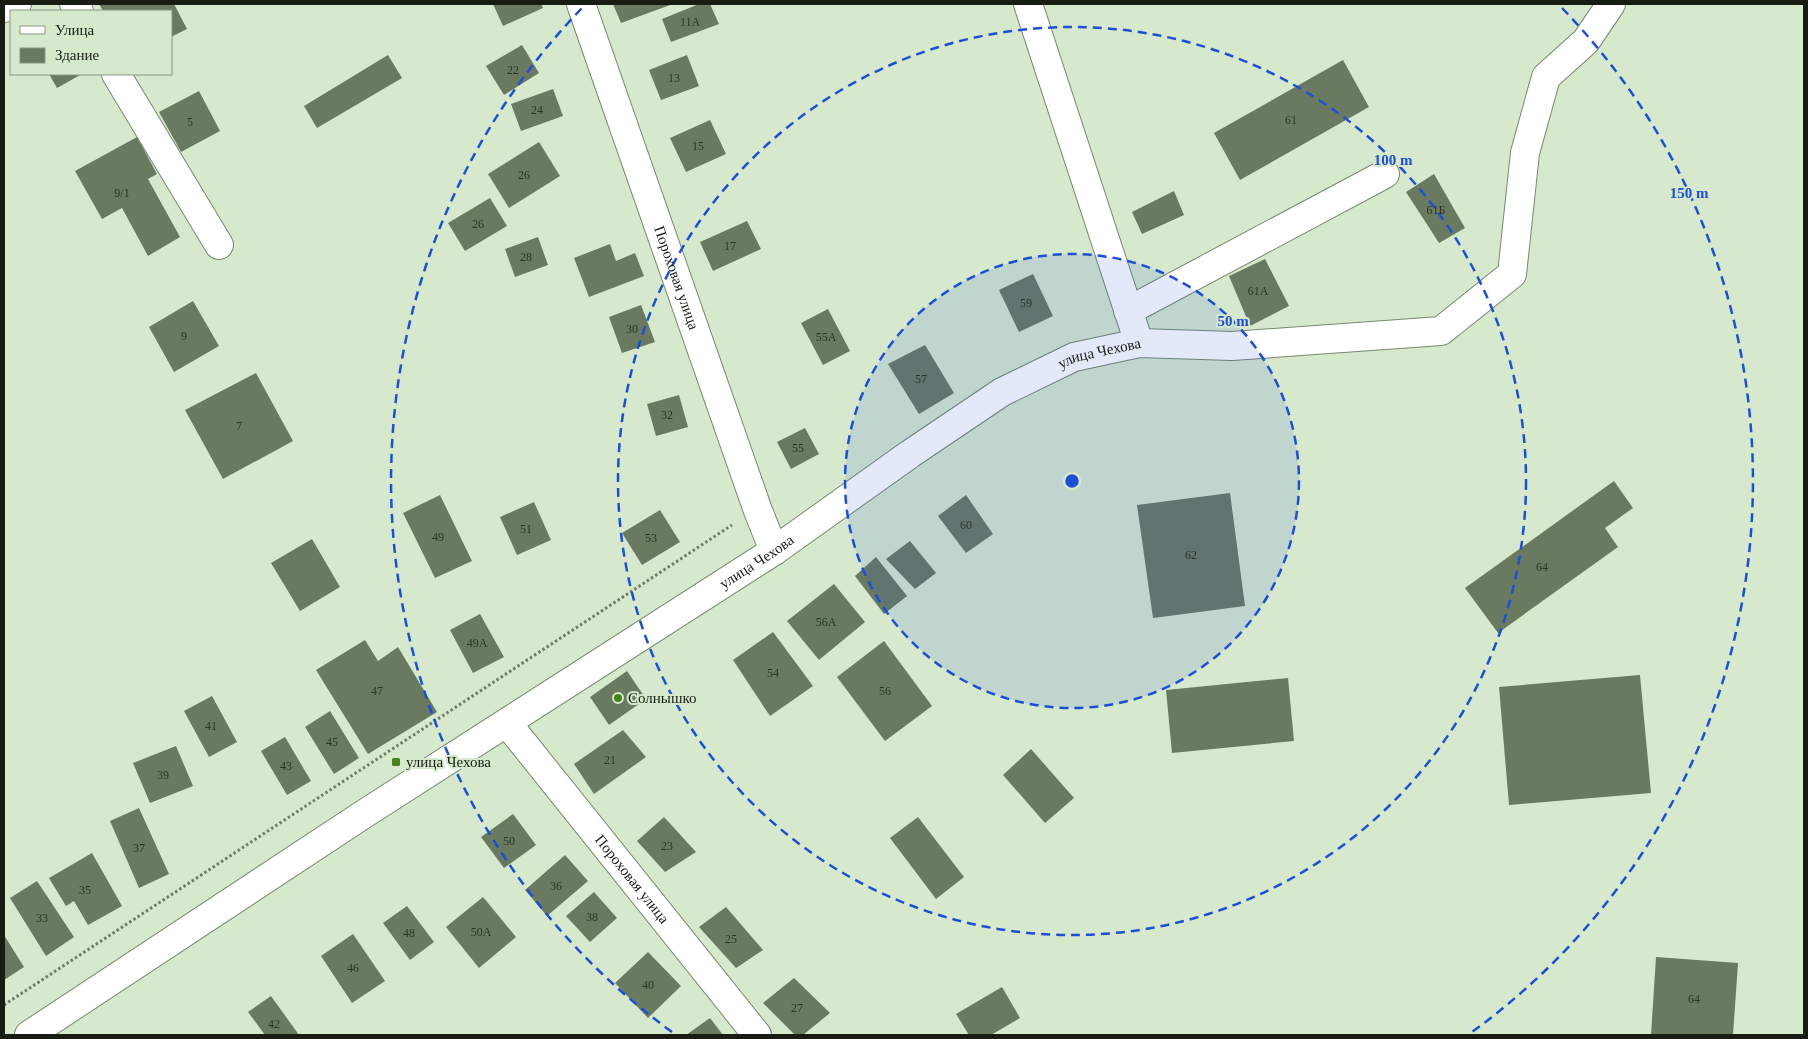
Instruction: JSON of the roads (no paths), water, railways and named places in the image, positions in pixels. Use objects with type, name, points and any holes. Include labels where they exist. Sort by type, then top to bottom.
[{"type":"street","points":[[4,8],[17,4]]},
{"type":"street","name":"Пороховая улица","points":[[581,4],[757,508],[774,551]]},
{"type":"street","points":[[1028,4],[1138,343]]},
{"type":"street","name":"улица Чехова","points":[[29,1035],[364,814],[774,551],[910,454],[1002,392],[1074,357],[1138,343],[1232,346],[1441,331],[1512,274],[1525,153],[1546,77],[1586,41],[1611,4]]},
{"type":"street","points":[[117,75],[219,245]]},
{"type":"street","points":[[1128,311],[1385,174]]},
{"type":"street","name":"Пороховая улица","points":[[506,723],[757,1035]]},
{"type":"place","name":"Солнышко","points":[[618,698]]},
{"type":"place","name":"улица Чехова","points":[[396,762]]}]
